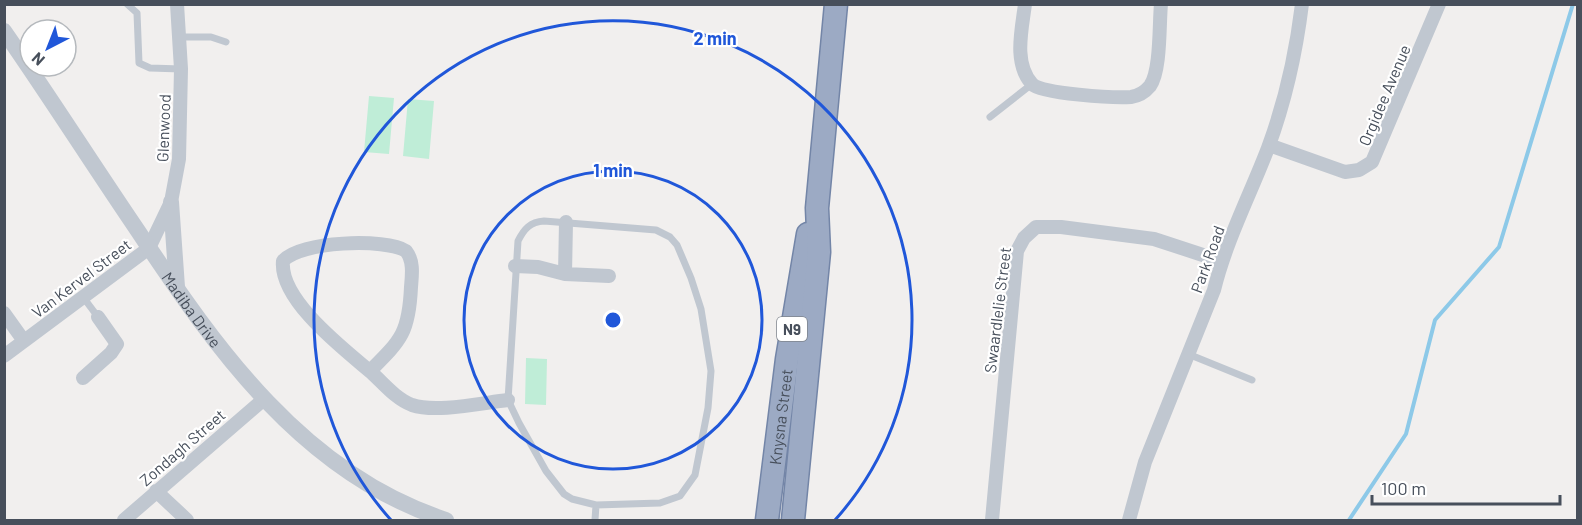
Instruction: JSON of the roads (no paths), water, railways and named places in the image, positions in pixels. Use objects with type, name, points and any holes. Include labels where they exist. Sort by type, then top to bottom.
[{"type":"highway","name":"Knysna Street","points":[[793,520],[819,252],[817,208],[836,4]]},
{"type":"highway","name":"Knysna Street","points":[[767,520],[774,452],[802,259],[817,208]]},
{"type":"street","name":"Glenwood","points":[[149,248],[171,202],[177,178],[181,138],[181,69],[177,4]]},
{"type":"street","points":[[1025,4],[1020,59],[1032,84],[1049,91],[1132,97],[1139,95],[1152,83],[1155,75],[1161,4]]},
{"type":"street","name":"Park Road","points":[[1129,520],[1145,462],[1214,290],[1221,261],[1269,145],[1287,88],[1302,4]]},
{"type":"street","name":"Orgidee Avenue","points":[[1269,145],[1345,172],[1359,170],[1372,162],[1439,4]]},
{"type":"street","name":"Madiba Drive","points":[[4,31],[213,340],[263,399],[338,466],[381,493],[446,520]]},
{"type":"street","points":[[171,202],[177,288]]},
{"type":"street","points":[[565,274],[566,222]]},
{"type":"street","name":"Swaardlelie Street","points":[[992,520],[1017,251],[1029,232],[1036,227],[1061,227],[1122,234],[1154,239],[1221,261]]},
{"type":"street","points":[[370,371],[397,345],[410,316],[412,269],[406,251],[390,244],[340,245],[320,246],[287,256],[283,261],[284,279],[310,317],[337,344],[405,402],[424,408],[508,400]]},
{"type":"street","name":"Van Kervel Street","points":[[4,356],[149,248]]},
{"type":"street","points":[[515,266],[538,267],[565,274],[609,276]]},
{"type":"street","points":[[4,313],[24,341]]},
{"type":"street","points":[[83,378],[117,344],[98,317]]},
{"type":"street","name":"Zondagh Street","points":[[124,520],[263,399]]},
{"type":"street","points":[[156,491],[187,520]]},
{"type":"lane","points":[[127,4],[136,13],[139,63],[150,68],[181,69]]},
{"type":"lane","points":[[178,37],[211,37],[226,42]]},
{"type":"lane","points":[[990,117],[1032,84]]},
{"type":"lane","points":[[534,222],[566,222],[656,230],[670,237],[681,254],[701,309],[711,371],[702,444],[695,475],[687,489],[670,501],[596,505],[582,504],[564,494],[546,471],[508,400],[518,241],[527,227],[534,222]]},
{"type":"lane","points":[[83,297],[98,317]]},
{"type":"lane","points":[[1188,354],[1252,380]]},
{"type":"lane","points":[[595,520],[596,505]]},
{"type":"waterway","points":[[1349,520],[1406,434],[1435,320],[1499,247],[1573,4]]}]
